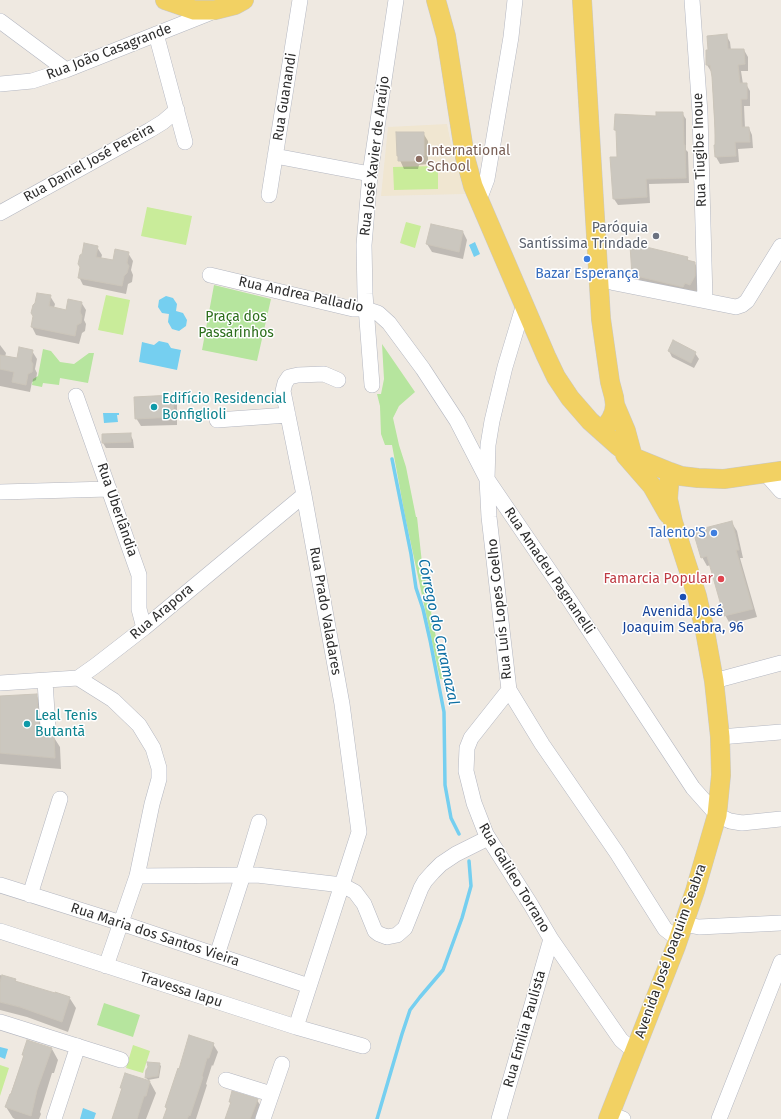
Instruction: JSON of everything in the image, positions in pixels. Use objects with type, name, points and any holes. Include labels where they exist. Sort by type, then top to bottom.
[{"type":"main road","points":[[165,0],[194,10],[215,10],[235,5],[244,0]]},
{"type":"main road","points":[[436,0],[446,36],[465,158],[479,200],[546,356],[556,377],[570,398],[596,427],[625,452],[670,472],[681,476],[724,479],[773,472]]},
{"type":"main road","points":[[582,0],[601,319],[610,382],[615,405],[611,419],[596,427]]},
{"type":"main road","points":[[596,427],[605,403],[610,382]]},
{"type":"main road","points":[[615,405],[626,431],[625,452]]},
{"type":"main road","name":"Avenida José Joaquim Seabra","points":[[625,452],[652,486],[673,522]]},
{"type":"main road","name":"Avenida José Joaquim Seabra","points":[[614,1117],[635,1052],[695,890],[717,815],[721,775],[720,737],[714,682],[697,596],[673,522],[668,499],[670,472]]},
{"type":"street","name":"Rua Guanandi","points":[[269,195],[300,0]]},
{"type":"street","name":"Rua José Xavier de Araújo","points":[[372,385],[366,309],[364,253],[370,174],[396,0]]},
{"type":"street","points":[[479,200],[489,172],[511,37],[515,0]]},
{"type":"street","name":"Rua Tiugibe Inoue","points":[[692,0],[700,114],[705,300]]},
{"type":"street","name":"Rua João Casagrande","points":[[0,84],[32,81],[66,70],[215,10]]},
{"type":"street","points":[[0,21],[66,70]]},
{"type":"street","points":[[156,34],[185,142]]},
{"type":"street","name":"Rua Daniel José Pereira","points":[[0,213],[150,130],[163,122],[177,110]]},
{"type":"street","points":[[275,156],[370,174]]},
{"type":"street","points":[[599,278],[615,283],[736,307],[748,301],[781,246]]},
{"type":"street","name":"Rua Andrea Palladio","points":[[210,275],[353,309],[366,309],[378,314],[389,323]]},
{"type":"street","name":"Rua Luís Lopes Coelho","points":[[524,304],[505,367],[492,421],[488,445],[487,479],[489,517],[509,690],[542,744],[617,853],[665,929],[681,931]]},
{"type":"street","name":"Rua Amadeu Pagnanelli","points":[[389,323],[423,369],[457,421],[487,479],[570,601],[693,788],[717,815]]},
{"type":"street","name":"Rua Prado Valadares","points":[[338,380],[324,374],[298,375],[289,377],[284,383],[283,391],[304,495],[342,704],[359,832],[342,884]]},
{"type":"street","name":"Rua Uberlândia","points":[[76,396],[139,575],[139,609],[144,628]]},
{"type":"street","points":[[217,420],[288,415]]},
{"type":"street","points":[[773,472],[781,490]]},
{"type":"street","points":[[0,492],[109,489]]},
{"type":"street","name":"Rua Arapora","points":[[78,678],[144,628],[304,495]]},
{"type":"street","points":[[714,682],[781,663]]},
{"type":"street","points":[[0,683],[78,678],[113,700],[139,725],[153,748],[159,768],[159,779],[152,804],[137,876],[106,966]]},
{"type":"street","points":[[45,680],[48,728]]},
{"type":"street","name":"Rua Galileo Torrano","points":[[509,690],[471,738],[467,748],[466,771],[480,822],[488,838],[551,939],[621,1040],[635,1052]]},
{"type":"street","points":[[720,737],[781,732]]},
{"type":"street","points":[[30,895],[60,799]]},
{"type":"street","points":[[717,815],[730,821],[742,823],[781,819]]},
{"type":"street","points":[[217,955],[259,822]]},
{"type":"street","points":[[137,876],[257,875],[342,884],[355,892],[364,904],[372,925],[379,934],[386,937],[397,935],[405,928],[421,888],[425,881],[441,864],[456,854],[488,838]]},
{"type":"street","points":[[296,1027],[342,884]]},
{"type":"street","name":"Rua Maria dos Santos Vieira","points":[[0,885],[121,923],[309,986]]},
{"type":"street","points":[[681,931],[699,927],[781,923]]},
{"type":"street","name":"Travessa Iapu","points":[[0,931],[296,1027],[363,1046]]},
{"type":"street","name":"Rua Emilia Paulista","points":[[499,1119],[551,939]]},
{"type":"street","points":[[719,1119],[781,962]]},
{"type":"street","points":[[0,1022],[120,1060]]},
{"type":"street","points":[[54,1119],[78,1046]]},
{"type":"street","points":[[263,1119],[282,1064]]},
{"type":"street","points":[[226,1080],[272,1094]]},
{"type":"shaded area","name":"International School","points":[[447,124],[453,154],[465,194],[381,196],[388,127]]},
{"type":"green space","points":[[438,166],[438,189],[394,190],[393,167]]},
{"type":"green space","points":[[147,207],[192,216],[186,245],[141,236]]},
{"type":"green space","points":[[406,222],[421,226],[415,248],[400,243]]},
{"type":"green space","name":"Praça dos Passarinhos","points":[[214,285],[271,299],[257,361],[202,350]]},
{"type":"green space","points":[[106,295],[130,300],[123,335],[98,330]]},
{"type":"green space","points":[[382,344],[415,392],[399,406],[393,418],[417,517],[422,563],[431,612],[437,642],[448,680],[447,678],[440,679],[405,516],[392,445],[385,445],[381,434],[380,406],[377,394],[381,394],[384,379]]},
{"type":"green space","points":[[43,349],[51,351],[60,362],[74,364],[89,353],[94,353],[88,383],[60,378],[59,385],[43,383],[42,387],[32,385],[33,379],[38,376]]},
{"type":"green space","points":[[104,1003],[140,1015],[133,1037],[97,1025]]},
{"type":"green space","points":[[133,1045],[150,1051],[143,1073],[126,1068]]},
{"type":"green space","points":[[0,1065],[9,1068],[0,1096]]},
{"type":"water","points":[[475,242],[480,254],[474,257],[469,245]]},
{"type":"water","points":[[166,296],[173,298],[177,304],[176,311],[183,313],[187,320],[186,326],[179,331],[172,329],[168,322],[169,314],[162,313],[158,307],[159,300]]},
{"type":"water","points":[[159,341],[168,343],[171,348],[181,350],[177,370],[139,362],[142,342],[154,345]]},
{"type":"water","points":[[103,413],[119,413],[119,415],[117,415],[118,422],[104,423]]},
{"type":"water","points":[[0,1047],[8,1049],[5,1059],[0,1057]]},
{"type":"water","points":[[83,1108],[96,1113],[94,1119],[80,1119]]},
{"type":"building","points":[[727,34],[728,49],[744,49],[745,64],[738,65],[740,83],[747,83],[747,99],[741,99],[742,127],[749,127],[750,142],[735,142],[736,156],[715,157],[712,77],[710,65],[706,65],[706,50],[708,50],[707,36]]},
{"type":"building","points":[[656,112],[683,112],[686,178],[646,179],[647,197],[613,199],[610,157],[617,157],[616,130],[614,130],[615,114],[656,116]]},
{"type":"building","points":[[396,132],[424,132],[424,156],[414,156],[414,161],[398,161]]},
{"type":"building","points":[[431,224],[463,231],[459,252],[426,244]]},
{"type":"building","points":[[84,243],[98,246],[96,257],[113,260],[115,249],[129,252],[127,263],[129,266],[127,273],[124,276],[122,286],[78,278],[80,267],[78,264]]},
{"type":"building","points":[[630,246],[642,246],[688,257],[687,260],[695,262],[695,276],[690,285],[685,283],[683,287],[632,275]]},
{"type":"building","points":[[37,293],[51,295],[49,306],[66,310],[68,299],[82,302],[80,312],[82,316],[81,323],[77,325],[75,336],[31,327],[33,316],[31,313]]},
{"type":"building","points":[[673,340],[696,352],[691,363],[668,351]]},
{"type":"building","points":[[19,347],[33,350],[31,361],[33,364],[32,372],[28,374],[26,385],[12,382],[14,372],[0,369],[0,355],[17,358]]},
{"type":"building","name":"Edifício Residencial Bonfiglioli","points":[[173,395],[174,417],[135,419],[134,397]]},
{"type":"building","points":[[131,433],[131,442],[102,443],[102,434]]},
{"type":"building","points":[[732,521],[739,550],[736,550],[753,609],[724,616],[707,556],[701,558],[693,531]]},
{"type":"building","name":"Leal Tenis Butantã","points":[[37,694],[39,729],[44,736],[49,737],[54,735],[55,758],[0,753],[0,696]]},
{"type":"building","points":[[2,975],[16,979],[15,981],[70,997],[62,1022],[20,1007],[0,1002],[0,982]]},
{"type":"building","points":[[189,1035],[214,1043],[209,1058],[207,1058],[203,1077],[190,1116],[189,1115],[187,1119],[163,1119],[167,1108],[165,1107],[178,1068],[179,1069]]},
{"type":"building","points":[[27,1040],[52,1048],[37,1090],[31,1116],[5,1107],[24,1055],[22,1055]]},
{"type":"building","points":[[147,1062],[160,1063],[158,1076],[145,1078],[148,1067]]},
{"type":"building","points":[[125,1073],[150,1081],[146,1096],[144,1096],[137,1119],[112,1119],[122,1088],[120,1088]]},
{"type":"building","points":[[232,1091],[258,1099],[250,1119],[225,1119],[231,1102],[229,1102]]},
{"type":"waterway","name":"Córrego do Caramazal","points":[[392,459],[411,554],[416,588],[423,609],[444,712],[445,785],[451,818],[459,834]]},
{"type":"waterway","name":"Córrego do Caramazal","points":[[377,1119],[410,1010],[443,970],[462,918],[471,886],[469,861]]},
{"type":"place","name":"International School","points":[[419,159]]},
{"type":"place","name":"Paróquia Santíssima Trindade","points":[[656,236]]},
{"type":"place","name":"Bazar Esperança","points":[[587,259]]},
{"type":"place","name":"Edifício Residencial Bonfiglioli","points":[[154,407]]},
{"type":"place","name":"Talento'S","points":[[714,533]]},
{"type":"place","name":"Famarcia Popular","points":[[721,579]]},
{"type":"place","name":"Avenida José Joaquim Seabra, 96","points":[[683,597]]},
{"type":"place","name":"Leal Tenis Butantã","points":[[27,724]]}]
